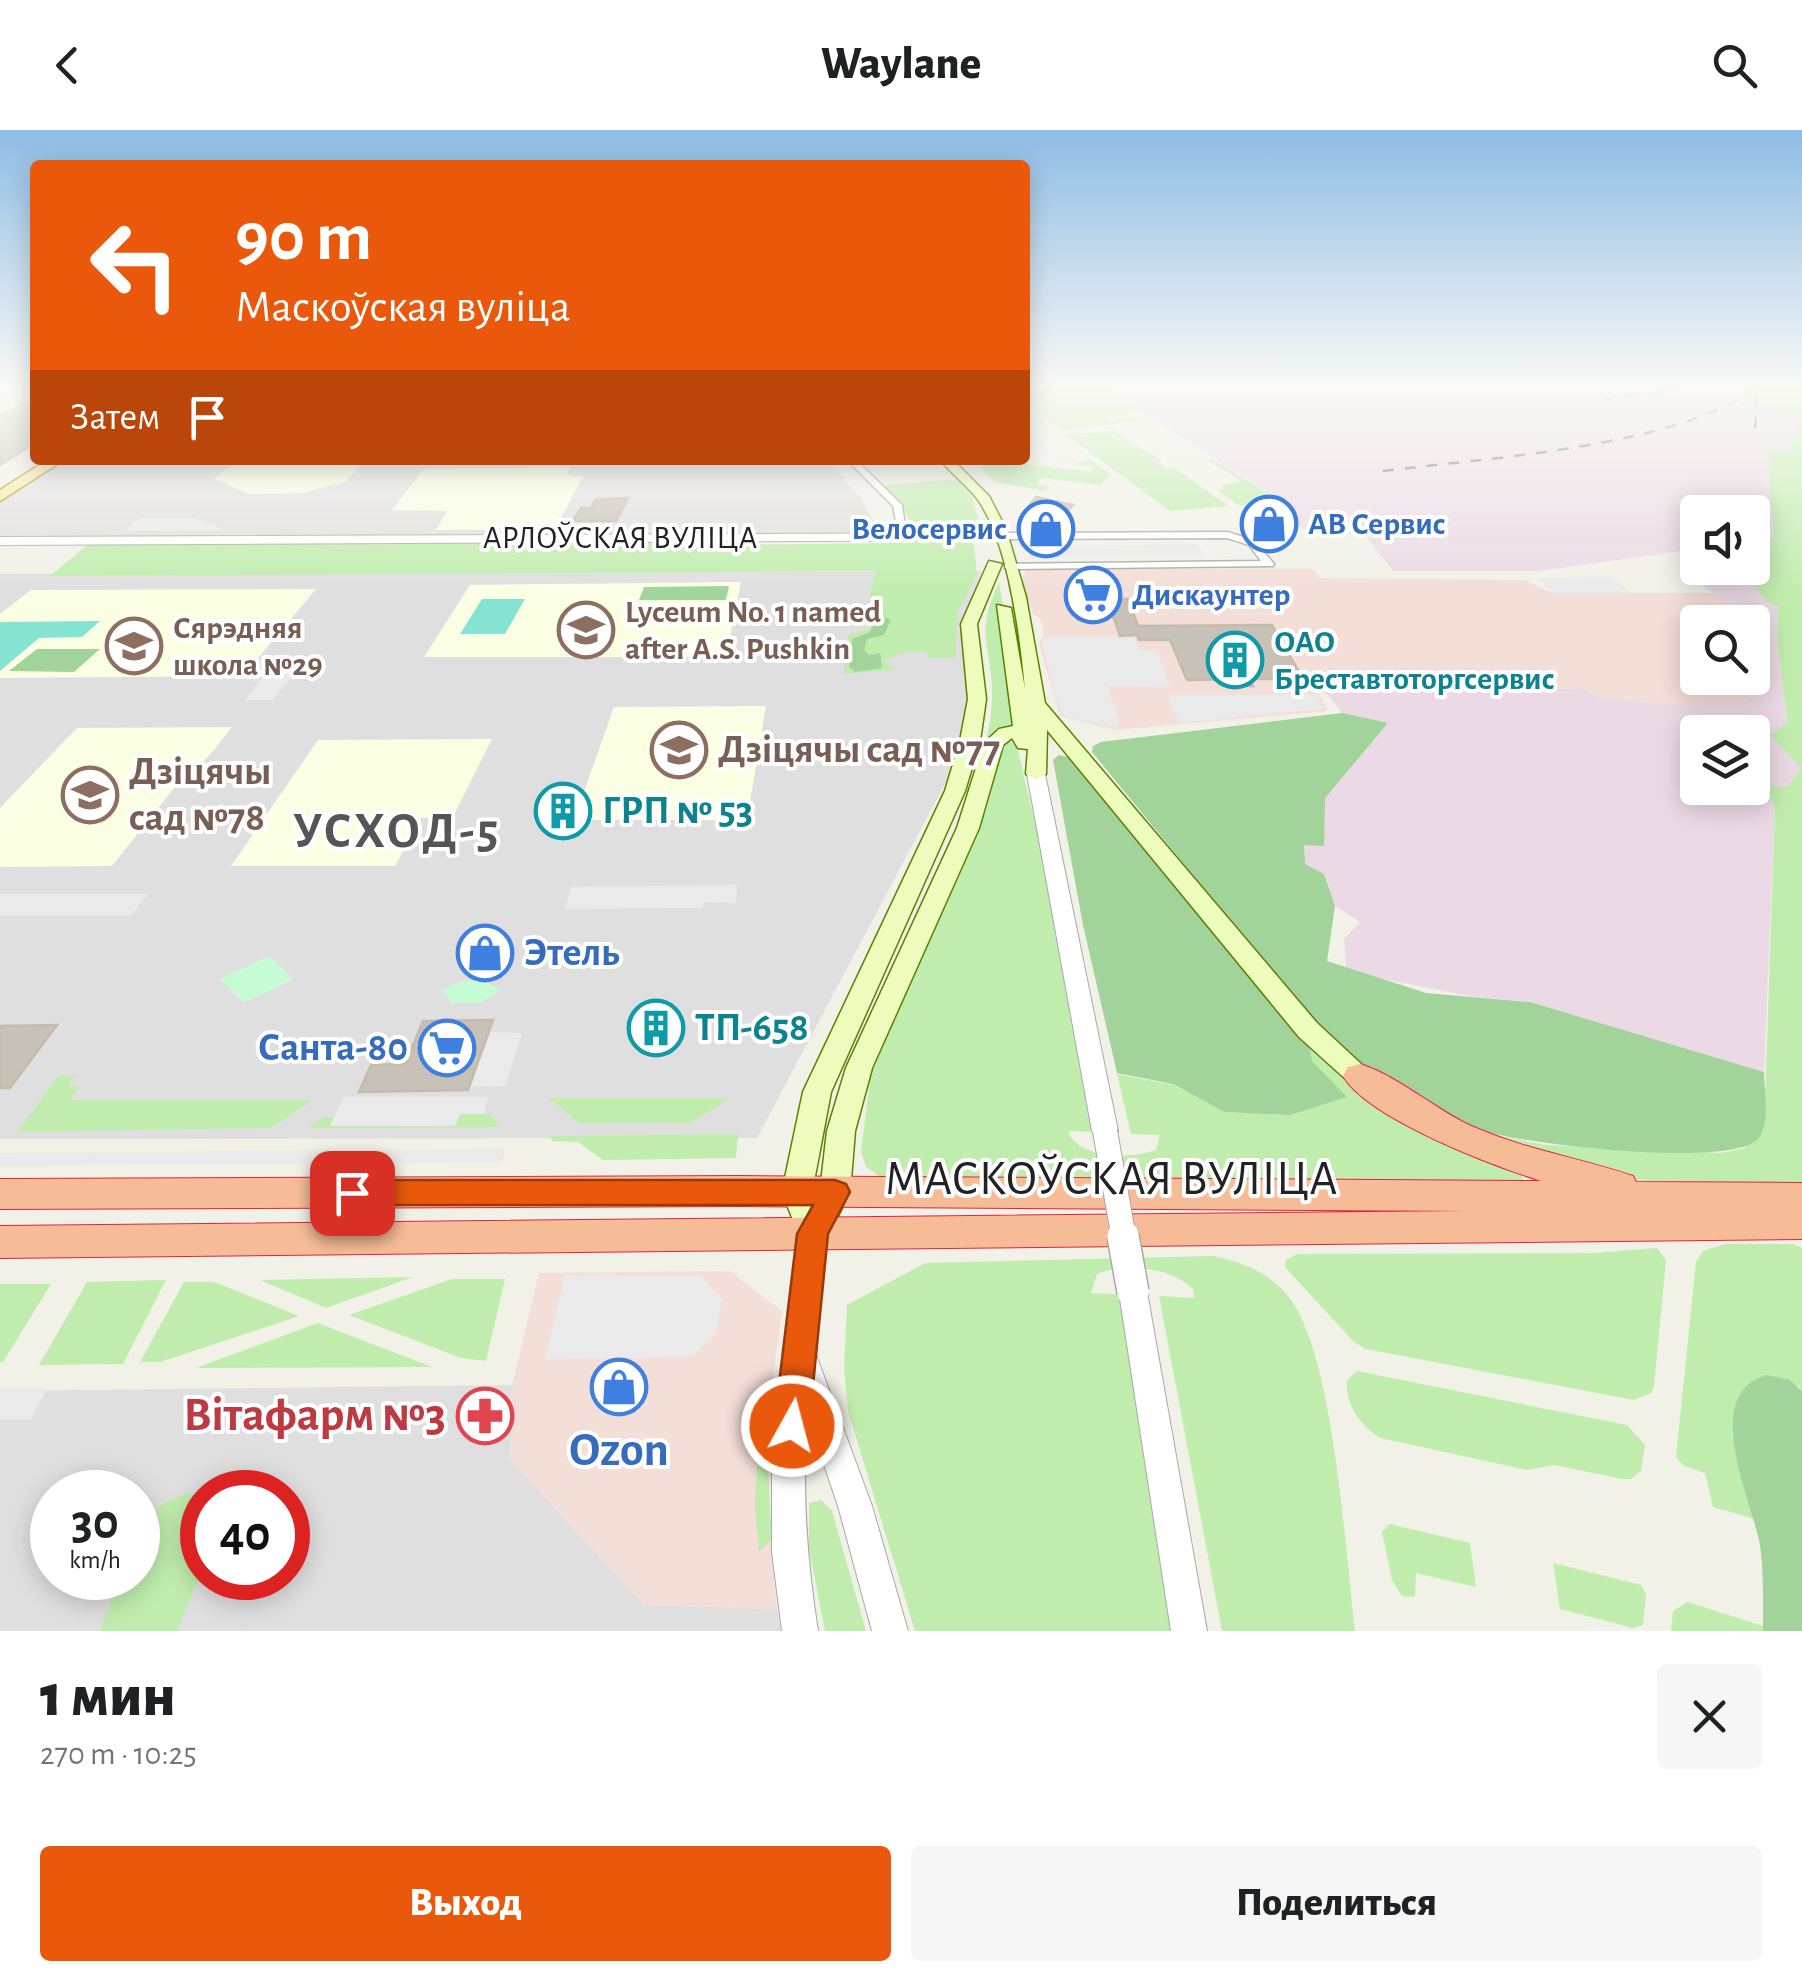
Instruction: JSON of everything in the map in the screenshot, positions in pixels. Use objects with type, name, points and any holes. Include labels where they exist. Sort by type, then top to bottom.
[{"type":"highway","points":[[1360,1076],[1428,1120],[1511,1158],[1606,1183],[1716,1199]]},
{"type":"highway","name":"МАСКОЎСКАЯ ВУЛІЦА","points":[[0,1194],[835,1192],[1802,1198]]},
{"type":"highway","name":"МАСКОЎСКАЯ ВУЛІЦА","points":[[0,1242],[1802,1223]]},
{"type":"main road","points":[[0,497],[50,465]]},
{"type":"main road","points":[[951,465],[977,492],[1002,565],[1033,722],[1036,774]]},
{"type":"main road","points":[[1002,565],[1033,722],[1308,1030],[1360,1076]]},
{"type":"main road","points":[[813,1234],[797,1192],[808,1130],[829,1061],[955,791],[977,700],[969,624],[1002,565]]},
{"type":"main road","points":[[813,1234],[835,1192],[842,1131],[859,1068],[968,828],[994,743],[1006,732],[1033,722]]},
{"type":"street","points":[[856,465],[897,506],[904,537]]},
{"type":"street","name":"АРЛОЎСКАЯ ВУЛІЦА","points":[[0,541],[1215,534],[1252,543],[1269,564],[1002,565]]},
{"type":"street","points":[[1036,774],[1105,1132],[1189,1631]]},
{"type":"street","points":[[800,1631],[787,1520],[788,1458],[813,1234]]},
{"type":"street","points":[[800,1352],[855,1506],[890,1631]]},
{"type":"shaded area","points":[[1210,455],[1769,455],[1774,539],[1770,540],[1770,495],[1680,495],[1680,551],[1539,571],[1393,571],[1358,526],[1312,532],[1275,516],[1298,511],[1268,499],[1273,496]]},
{"type":"shaded area","points":[[58,465],[832,465],[861,499],[881,534],[0,537],[0,503]]},
{"type":"shaded area","points":[[231,465],[361,465],[345,482],[303,493],[249,494],[214,479]]},
{"type":"shaded area","points":[[570,467],[570,476],[583,476],[555,529],[436,530],[447,511],[392,510],[424,469]]},
{"type":"shaded area","points":[[140,518],[195,518],[223,530],[125,531]]},
{"type":"shaded area","points":[[1198,544],[1204,557],[1030,558],[1027,546]]},
{"type":"shaded area","points":[[1028,569],[1313,569],[1319,578],[1524,580],[1553,593],[1715,593],[1733,605],[1680,605],[1680,695],[1748,695],[1748,701],[1659,704],[1595,697],[1582,688],[1319,693],[1328,711],[1116,730],[1060,716],[1039,644],[1044,634],[1041,619],[1033,614],[1022,577]]},
{"type":"shaded area","points":[[982,571],[965,621],[972,697],[949,776],[757,1138],[0,1139],[0,574]]},
{"type":"shaded area","points":[[1613,577],[1631,593],[1553,593],[1536,578]]},
{"type":"shaded area","name":"Lyceum No. 1 named after A.S. Pushkin","points":[[741,582],[726,657],[424,657],[470,585]]},
{"type":"shaded area","points":[[1701,585],[1755,585],[1767,601],[1778,604],[1777,645],[1788,723],[1801,768],[1787,787],[1770,787],[1770,715],[1680,715],[1680,805],[1770,805],[1770,797],[1775,806],[1764,1072],[1530,1002],[1469,996],[1379,978],[1346,967],[1344,939],[1360,922],[1335,906],[1324,874],[1305,864],[1304,845],[1324,845],[1324,798],[1387,724],[1342,713],[1326,693],[1583,688],[1596,697],[1659,704],[1748,701],[1749,695],[1770,695],[1770,605],[1732,605]]},
{"type":"shaded area","name":"Сярэдняя школа №29","points":[[316,589],[243,676],[0,678],[0,614],[31,590]]},
{"type":"shaded area","points":[[482,599],[525,599],[505,634],[460,634]]},
{"type":"shaded area","points":[[100,621],[82,637],[39,638],[0,671],[0,622]]},
{"type":"shaded area","points":[[1045,637],[1134,637],[1141,650],[1157,651],[1170,687],[1107,686],[1119,718],[1116,728],[1064,716],[1055,697],[1042,642]]},
{"type":"shaded area","points":[[271,666],[299,666],[273,700],[245,700]]},
{"type":"shaded area","points":[[1316,694],[1324,709],[1179,723],[1167,695]]},
{"type":"shaded area","name":"Дзіцячы сад №77","points":[[766,706],[747,820],[574,820],[614,707]]},
{"type":"shaded area","name":"Дзіцячы сад №78","points":[[232,727],[209,756],[178,783],[112,866],[0,867],[0,808],[77,728]]},
{"type":"shaded area","points":[[492,739],[453,817],[421,818],[395,866],[231,866],[318,740]]},
{"type":"shaded area","points":[[737,885],[736,903],[705,902],[702,908],[565,909],[571,887]]},
{"type":"shaded area","points":[[0,894],[148,894],[132,915],[0,915]]},
{"type":"shaded area","points":[[488,1032],[522,1033],[505,1086],[469,1087]]},
{"type":"shaded area","points":[[344,1097],[488,1097],[484,1114],[460,1114],[455,1126],[330,1126]]},
{"type":"shaded area","points":[[506,1149],[502,1162],[0,1166],[0,1153]]},
{"type":"shaded area","points":[[730,1271],[782,1311],[774,1370],[768,1518],[777,1609],[644,1605],[510,1459],[512,1385],[539,1273]]},
{"type":"shaded area","points":[[565,1275],[702,1276],[722,1299],[716,1334],[692,1357],[545,1359]]},
{"type":"shaded area","points":[[512,1385],[510,1459],[644,1605],[777,1609],[781,1631],[0,1631],[0,1391]]},
{"type":"shaded area","points":[[0,1389],[47,1389],[31,1419],[0,1419]]},
{"type":"green space","points":[[1094,455],[1152,455],[1228,506],[1170,511]]},
{"type":"green space","points":[[1768,455],[1802,455],[1802,1188],[1650,1183],[1614,1177],[1480,1132],[1546,1145],[1720,1153],[1745,1148],[1764,1129],[1775,806],[1770,787],[1787,787],[1801,768],[1770,735],[1788,723],[1777,644],[1778,605],[1767,602],[1754,585],[1770,585],[1770,539],[1774,538]]},
{"type":"green space","points":[[1213,459],[1275,498],[1240,506],[1217,490],[1224,488],[1220,485],[1241,481],[1207,460]]},
{"type":"green space","points":[[1092,460],[1111,475],[1100,485],[1042,478],[1036,484],[1050,487],[1045,491],[995,482],[980,467],[1030,465],[1090,472],[1096,467],[1073,464]]},
{"type":"green space","points":[[957,479],[972,497],[982,531],[915,532],[901,503],[883,485]]},
{"type":"green space","points":[[699,541],[724,545],[970,542],[974,545],[977,574],[958,612],[955,658],[928,658],[927,652],[907,652],[883,660],[895,670],[844,674],[848,635],[870,629],[870,593],[876,571],[50,576],[87,545]]},
{"type":"green space","points":[[999,582],[1021,721],[993,734],[972,793],[990,723],[992,681],[986,629]]},
{"type":"green space","points":[[729,586],[726,600],[639,600],[644,587]]},
{"type":"green space","points":[[876,616],[891,620],[884,635],[867,639],[864,650],[869,655],[880,653],[882,668],[855,672],[849,667],[852,639],[870,632]]},
{"type":"green space","points":[[37,649],[100,649],[74,672],[9,671]]},
{"type":"green space","points":[[1342,713],[1388,723],[1325,798],[1324,846],[1304,845],[1305,864],[1324,874],[1335,906],[1327,961],[1426,993],[1530,1002],[1764,1072],[1766,1116],[1758,1139],[1739,1148],[1706,1152],[1614,1150],[1483,1132],[1423,1107],[1316,1025],[1092,752],[1093,746],[1101,742]]},
{"type":"green space","points":[[1009,741],[1017,746],[1055,908],[1096,1132],[1068,1131],[1074,1141],[1107,1155],[1156,1150],[1160,1135],[1131,1134],[1117,1074],[1174,1085],[1224,1112],[1292,1115],[1346,1097],[1312,1062],[1309,1040],[1522,1172],[1523,1179],[1516,1183],[883,1179],[866,1167],[861,1152],[871,1072],[886,1027],[986,811],[1002,746]]},
{"type":"green space","points":[[1059,755],[1071,758],[1309,1041],[1312,1061],[1347,1097],[1291,1115],[1224,1112],[1173,1084],[1117,1073],[1083,925],[1053,760]]},
{"type":"green space","points":[[269,956],[294,979],[243,1003],[220,979]]},
{"type":"green space","points":[[462,981],[486,982],[500,990],[481,1003],[452,1003],[441,991]]},
{"type":"green space","points":[[59,1075],[75,1076],[68,1086],[79,1087],[70,1100],[313,1100],[271,1128],[17,1132]]},
{"type":"green space","points":[[549,1098],[730,1098],[691,1123],[579,1123]]},
{"type":"green space","points":[[460,1114],[490,1114],[501,1127],[308,1128],[324,1117],[334,1117],[330,1125],[455,1126]]},
{"type":"green space","points":[[738,1134],[736,1158],[603,1160],[578,1142],[552,1141],[550,1136]]},
{"type":"green space","points":[[1725,1244],[1793,1244],[1802,1248],[1802,1391],[1798,1386],[1732,1433],[1755,1519],[1713,1507],[1705,1473],[1684,1466],[1676,1457],[1696,1262],[1703,1251]]},
{"type":"green space","points":[[1657,1248],[1666,1260],[1654,1386],[1651,1393],[1634,1400],[1366,1349],[1354,1342],[1285,1267],[1286,1260],[1297,1254],[1593,1253]]},
{"type":"green space","points":[[1214,1256],[1247,1266],[1276,1284],[1292,1301],[1307,1330],[1319,1368],[1336,1460],[1355,1631],[1222,1631],[1159,1296],[1194,1298],[1193,1289],[1160,1271],[1121,1268],[1097,1274],[1091,1293],[1130,1295],[1172,1631],[915,1631],[848,1411],[844,1369],[847,1305],[925,1263]]},
{"type":"green space","points":[[413,1277],[326,1308],[260,1280]]},
{"type":"green space","points":[[452,1279],[505,1279],[486,1361],[461,1358],[349,1315]]},
{"type":"green space","points":[[166,1280],[123,1364],[39,1365],[87,1282]]},
{"type":"green space","points":[[184,1282],[214,1282],[299,1316],[160,1362],[140,1362]]},
{"type":"green space","points":[[0,1284],[51,1284],[3,1362],[0,1362]]},
{"type":"green space","points":[[318,1323],[432,1367],[196,1368]]},
{"type":"green space","points":[[1357,1371],[1627,1425],[1645,1445],[1641,1471],[1631,1479],[1622,1479],[1554,1465],[1527,1470],[1380,1438],[1351,1406],[1347,1380]]},
{"type":"green space","points":[[1767,1375],[1790,1380],[1802,1391],[1802,1631],[1763,1631],[1760,1545],[1735,1450],[1736,1403],[1747,1386]]},
{"type":"green space","points":[[767,1455],[772,1540],[759,1551],[757,1466]]},
{"type":"green space","points":[[180,1497],[180,1600],[190,1600],[177,1631],[99,1631],[113,1600],[160,1600],[160,1507]]},
{"type":"green space","points":[[821,1500],[832,1511],[866,1631],[825,1631],[809,1548],[809,1503]]},
{"type":"green space","points":[[1390,1524],[1470,1543],[1476,1587],[1416,1573],[1415,1597],[1402,1596],[1392,1580],[1382,1532]]},
{"type":"green space","points":[[1553,1563],[1641,1585],[1646,1594],[1643,1625],[1633,1628],[1560,1609]]},
{"type":"green space","points":[[1688,1602],[1763,1626],[1763,1631],[1671,1631],[1673,1611]]},
{"type":"building","points":[[0,455],[16,455],[0,465]]},
{"type":"building","points":[[1036,497],[1073,505],[1060,520],[1061,529],[1044,529],[1039,514],[1024,512]]},
{"type":"building","points":[[628,498],[616,521],[573,521],[581,508],[591,508],[595,500]]},
{"type":"building","name":"ОАО Бреставтоторгсервис","points":[[1107,599],[1128,599],[1138,626],[1272,625],[1303,679],[1249,679],[1253,686],[1237,686],[1234,679],[1187,680],[1170,640],[1120,636]]},
{"type":"building","name":"Санта-80","points":[[493,1020],[468,1090],[359,1092],[371,1065],[405,1064],[423,1021]]},
{"type":"building","points":[[57,1025],[10,1088],[0,1088],[0,1026]]},
{"type":"railway","points":[[1383,471],[1518,455]]},
{"type":"place","name":"АВ Сервис","points":[[1269,524]]},
{"type":"place","name":"Велосервис","points":[[1046,529]]},
{"type":"place","name":"Дискаунтер","points":[[1093,595]]},
{"type":"place","name":"Lyceum No. 1 named after A.S. Pushkin","points":[[586,630]]},
{"type":"place","name":"Сярэдняя школа №29","points":[[134,646]]},
{"type":"place","name":"ОАО Бреставтоторгсервис","points":[[1235,660]]},
{"type":"place","name":"Дзіцячы сад №77","points":[[679,750]]},
{"type":"place","name":"Дзіцячы сад №78","points":[[90,795]]},
{"type":"place","name":"ГРП № 53","points":[[563,811]]},
{"type":"place","name":"Этель","points":[[485,953]]},
{"type":"place","name":"ТП-658","points":[[656,1028]]},
{"type":"place","name":"Санта-80","points":[[447,1048]]},
{"type":"place","name":"Ozon","points":[[619,1387]]},
{"type":"place","name":"Вітафарм №3","points":[[485,1416]]},
{"type":"district","name":"УСХОД-5","points":[[397,832]]},
{"type":"route","points":[[352,1193],[835,1192],[813,1234],[792,1426]]}]
